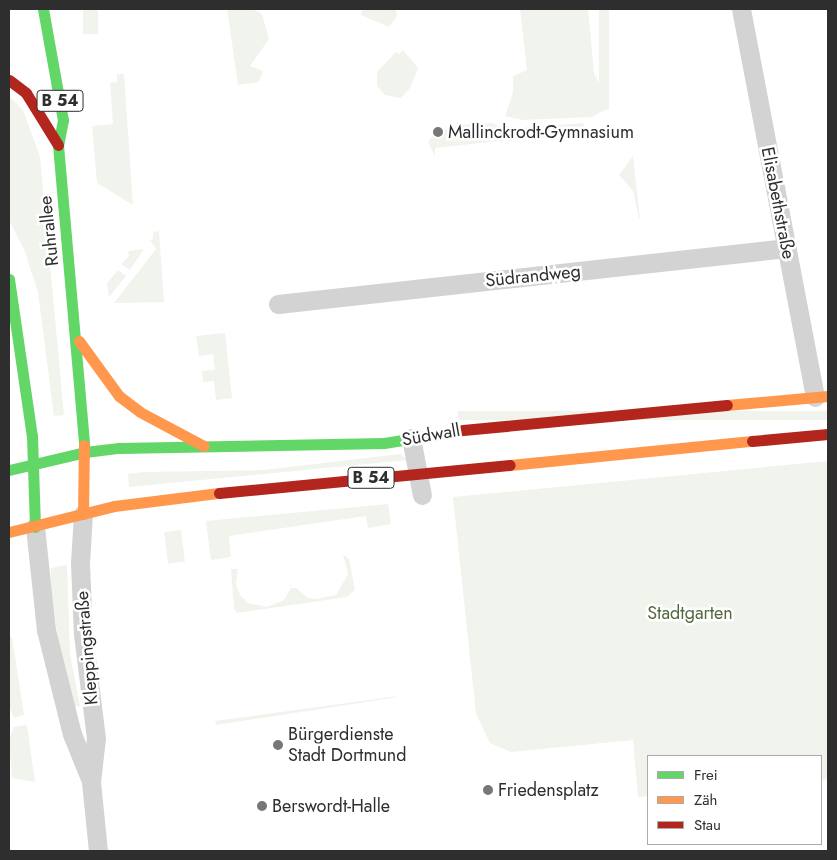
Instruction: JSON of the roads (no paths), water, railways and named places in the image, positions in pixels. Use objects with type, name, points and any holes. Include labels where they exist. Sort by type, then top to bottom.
[{"type":"main road","name":"Ruhrallee","points":[[43,9],[63,120],[58,145],[77,339],[85,452]]},
{"type":"main road","points":[[9,80],[26,93],[58,145]]},
{"type":"main road","points":[[9,279],[17,318],[34,463],[35,527]]},
{"type":"main road","points":[[77,339],[119,396],[140,412],[207,448]]},
{"type":"main road","name":"Südwall","points":[[34,463],[85,452],[119,448],[207,448],[384,443],[463,430],[822,396]]},
{"type":"main road","name":"Südwall","points":[[35,527],[130,503],[828,434]]},
{"type":"main road","name":"B 54","points":[[83,514],[85,452]]},
{"type":"main road","name":"B 54","points":[[9,470],[34,463]]},
{"type":"main road","name":"B 54","points":[[9,532],[35,527]]},
{"type":"street","name":"Elisabethstraße","points":[[741,9],[787,248],[822,396]]},
{"type":"street","name":"Südrandweg","points":[[278,304],[787,248]]},
{"type":"street","points":[[410,438],[411,453],[419,473]]},
{"type":"street","name":"Südwall","points":[[419,473],[422,496]]},
{"type":"street","name":"Kleppingstraße","points":[[83,514],[80,563],[83,634],[96,747],[91,782],[98,851]]},
{"type":"street","name":"Kleppingstraße","points":[[35,527],[46,630],[72,734],[91,782]]},
{"type":"place","name":"Mallinckrodt-Gymnasium","points":[[438,132]]},
{"type":"place","name":"Bürgerdienste Stadt Dortmund","points":[[278,745]]},
{"type":"place","name":"Friedensplatz","points":[[488,790]]},
{"type":"place","name":"Berswordt-Halle","points":[[262,806]]},
{"type":"park label","name":"Stadtgarten","points":[[690,613]]}]
